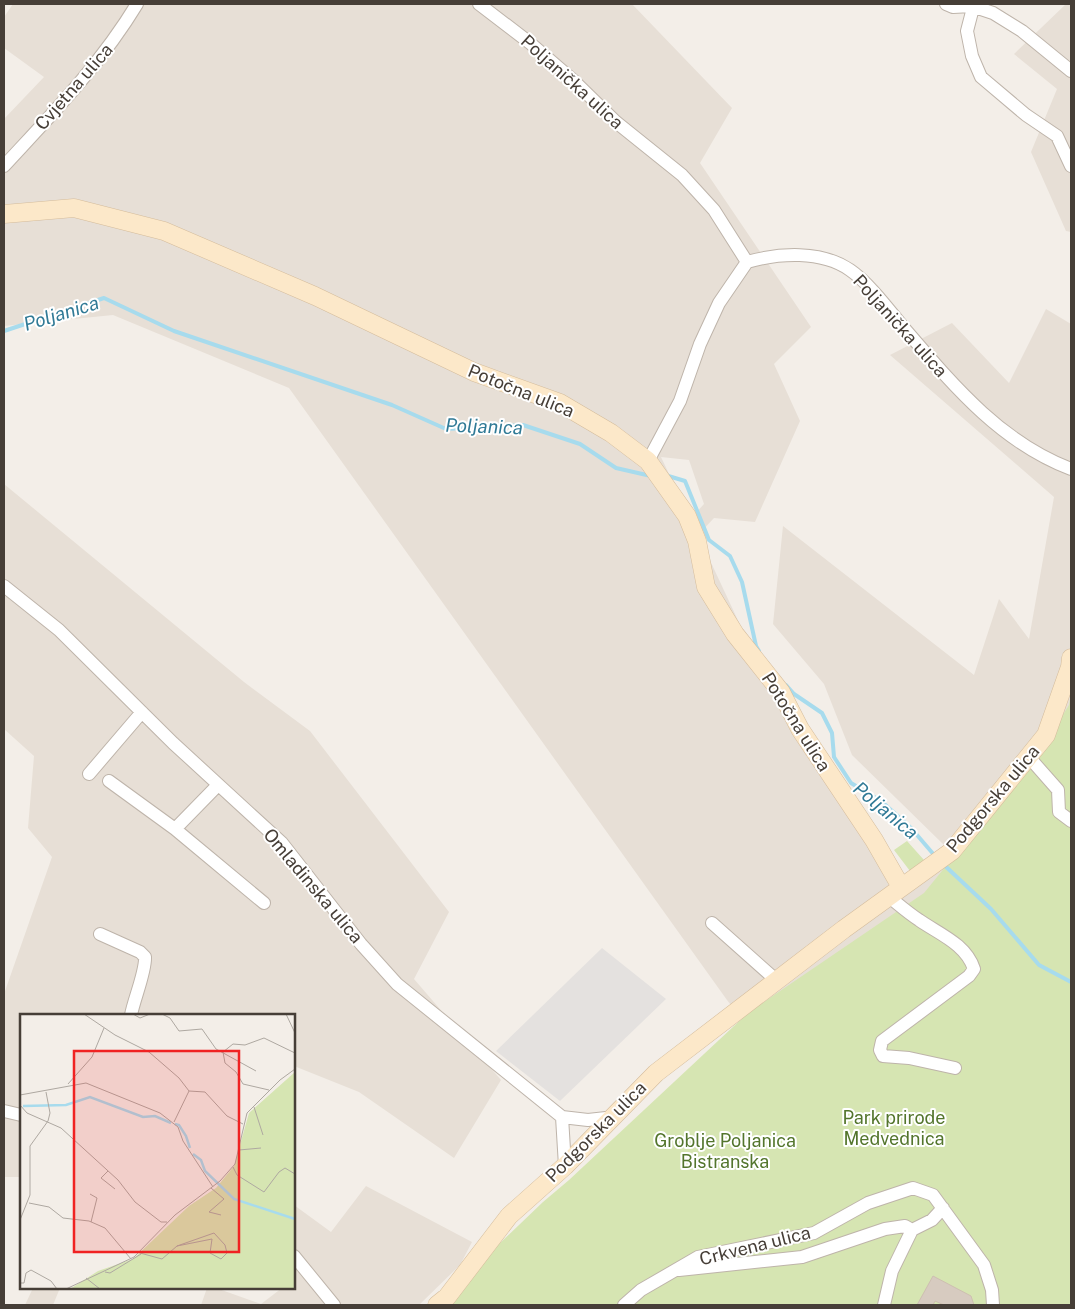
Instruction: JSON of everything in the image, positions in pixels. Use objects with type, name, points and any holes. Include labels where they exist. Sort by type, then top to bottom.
[{"type":"street","name":"Cvjetna ulica","points":[[4,166],[73,92],[116,39],[137,4]]},
{"type":"street","name":"Poljanička ulica","points":[[479,4],[530,43],[573,80],[616,122],[682,175],[714,210],[746,262],[774,254],[829,260],[850,270],[882,303],[956,389],[995,425],[1030,450],[1071,469]]},
{"type":"street","points":[[946,4],[953,7],[973,5],[993,13],[1015,27],[1071,71]]},
{"type":"street","points":[[973,5],[967,31],[972,56],[982,77],[1026,115],[1057,136],[1071,166]]},
{"type":"street","name":"Potočna ulica","points":[[4,214],[74,208],[164,230],[315,296],[474,372],[560,403],[611,433],[655,470],[687,516],[697,541],[706,587],[735,634],[781,692],[800,728],[874,840],[894,891]]},
{"type":"street","points":[[655,470],[700,344],[719,303],[746,262]]},
{"type":"street","name":"Omladinska ulica","points":[[4,586],[59,630],[142,712],[282,843],[361,944],[397,984],[562,1118]]},
{"type":"street","name":"Podgorska ulica","points":[[437,1305],[447,1298],[509,1216],[565,1166],[656,1073],[894,891],[940,861],[964,837],[1046,734],[1070,667],[1071,658]]},
{"type":"street","points":[[89,774],[142,712]]},
{"type":"street","points":[[1028,756],[1058,790],[1059,812],[1071,820]]},
{"type":"street","points":[[109,781],[176,829],[264,903]]},
{"type":"street","points":[[176,829],[218,784]]},
{"type":"street","points":[[894,891],[919,920],[954,942],[971,959],[974,968],[969,976],[882,1041],[880,1050],[883,1056],[909,1058],[955,1068]]},
{"type":"street","points":[[712,923],[776,980]]},
{"type":"street","points":[[100,934],[140,952],[145,957],[146,965],[136,990],[131,1014]]},
{"type":"street","points":[[4,1111],[20,1115]]},
{"type":"street","points":[[565,1166],[562,1118],[588,1120],[615,1117]]},
{"type":"street","name":"Crkvena ulica","points":[[624,1305],[641,1290],[698,1258],[814,1233],[868,1202],[913,1188],[933,1195],[984,1265],[992,1290],[993,1305]]},
{"type":"street","points":[[884,1305],[892,1271],[912,1230],[932,1220],[943,1208]]},
{"type":"street","name":"Crkvena ulica","points":[[672,1271],[802,1258],[892,1227],[905,1226],[912,1230]]},
{"type":"street","points":[[295,1257],[334,1305]]},
{"type":"shaded area","points":[[13,4],[632,4],[732,108],[700,163],[811,327],[774,364],[800,421],[755,522],[714,518],[699,534],[700,539],[749,644],[905,878],[944,845],[852,755],[824,684],[773,624],[783,526],[974,675],[999,599],[1029,639],[1054,497],[890,355],[952,323],[1009,383],[1046,309],[1071,324],[1071,847],[867,1181],[727,1000],[289,388],[113,315],[4,326],[4,119],[44,77],[4,48],[4,17]],"holes":[[[661,457],[689,460],[704,504],[694,515],[679,495]]]},
{"type":"shaded area","points":[[1066,4],[1071,4],[1071,232],[1066,231],[1031,152],[1057,89],[1014,54]]},
{"type":"shaded area","points":[[4,484],[244,682],[310,731],[449,912],[414,979],[501,1080],[454,1158],[359,1092],[295,1066],[295,1014],[20,1014],[20,1177],[4,1177],[4,994],[52,857],[28,828],[34,756],[4,729]]},
{"type":"shaded area","points":[[602,948],[666,999],[560,1101],[496,1051]]},
{"type":"shaded area","points":[[366,1186],[472,1242],[460,1265],[419,1305],[201,1305],[207,1289],[219,1289],[261,1304],[281,1289],[295,1289],[295,1206],[331,1232]]},
{"type":"shaded area","points":[[33,1289],[60,1289],[53,1305],[25,1305]]},
{"type":"green space","name":"Park prirode Medvednica","points":[[1071,694],[1071,1305],[435,1305],[543,1202],[749,1012],[924,893],[1042,748],[1069,705]]},
{"type":"green space","points":[[907,841],[924,860],[910,871],[894,850]]},
{"type":"building","points":[[933,1276],[971,1296],[974,1305],[944,1305],[935,1301],[933,1305],[917,1305]]},
{"type":"waterway","name":"Poljanica","points":[[4,331],[104,298],[174,331],[392,405],[446,429],[523,425],[580,444],[616,468],[651,476]]},
{"type":"waterway","name":"Poljanica","points":[[665,475],[685,481],[709,540],[730,556],[742,582],[756,646],[759,651]]},
{"type":"waterway","name":"Poljanica","points":[[786,685],[794,694],[822,713],[832,733],[834,757],[851,783],[881,801],[911,828],[935,856]]},
{"type":"waterway","name":"Poljanica","points":[[942,863],[991,909],[1039,965],[1071,982]]},
{"type":"park label","name":"Groblje Poljanica Bistranska","points":[[725,1151]]}]
